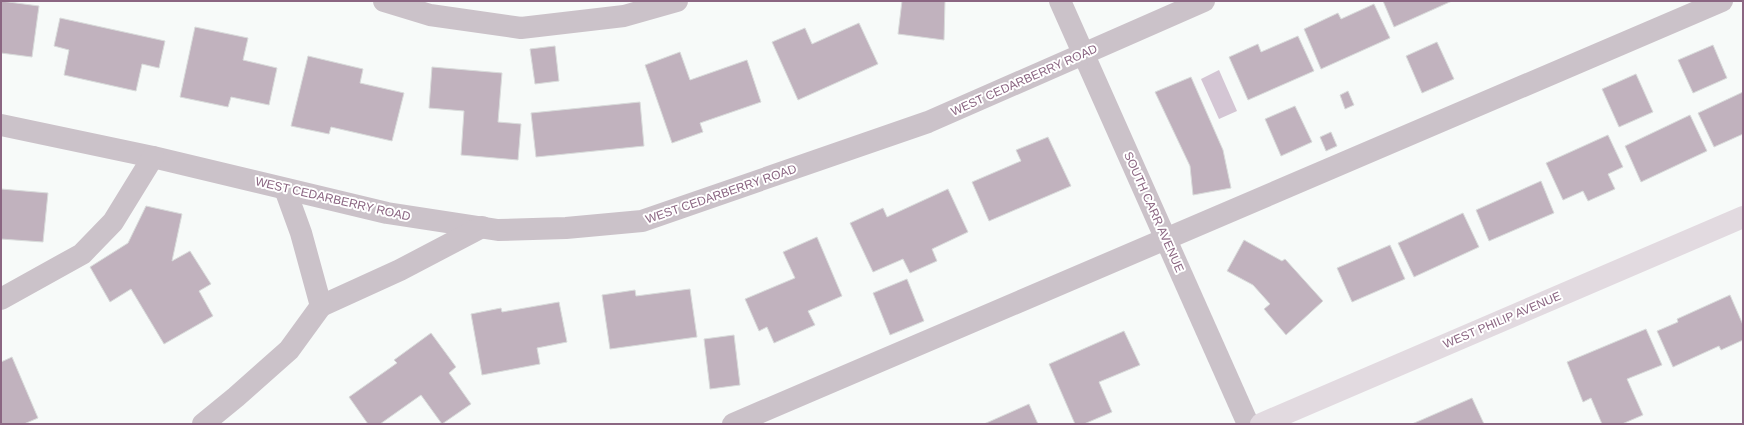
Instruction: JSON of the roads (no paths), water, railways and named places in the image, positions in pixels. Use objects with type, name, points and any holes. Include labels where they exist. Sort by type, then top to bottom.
[{"type":"main road","name":"WEST PHILIP AVENUE","points":[[1261,424],[1743,217]]},
{"type":"street","points":[[384,1],[430,15],[521,28],[624,16],[677,1]]},
{"type":"street","name":"SOUTH CARR AVENUE","points":[[1060,1],[1248,424]]},
{"type":"street","name":"WEST CEDARBERRY ROAD","points":[[1,125],[153,158],[387,213],[498,230],[566,228],[642,221],[928,122],[1204,1]]},
{"type":"street","points":[[734,424],[1722,1]]},
{"type":"street","points":[[1,299],[82,254],[113,222],[153,158]]},
{"type":"street","points":[[285,189],[301,233],[321,306]]},
{"type":"street","points":[[203,424],[289,350],[321,306],[400,270],[482,227]]}]
